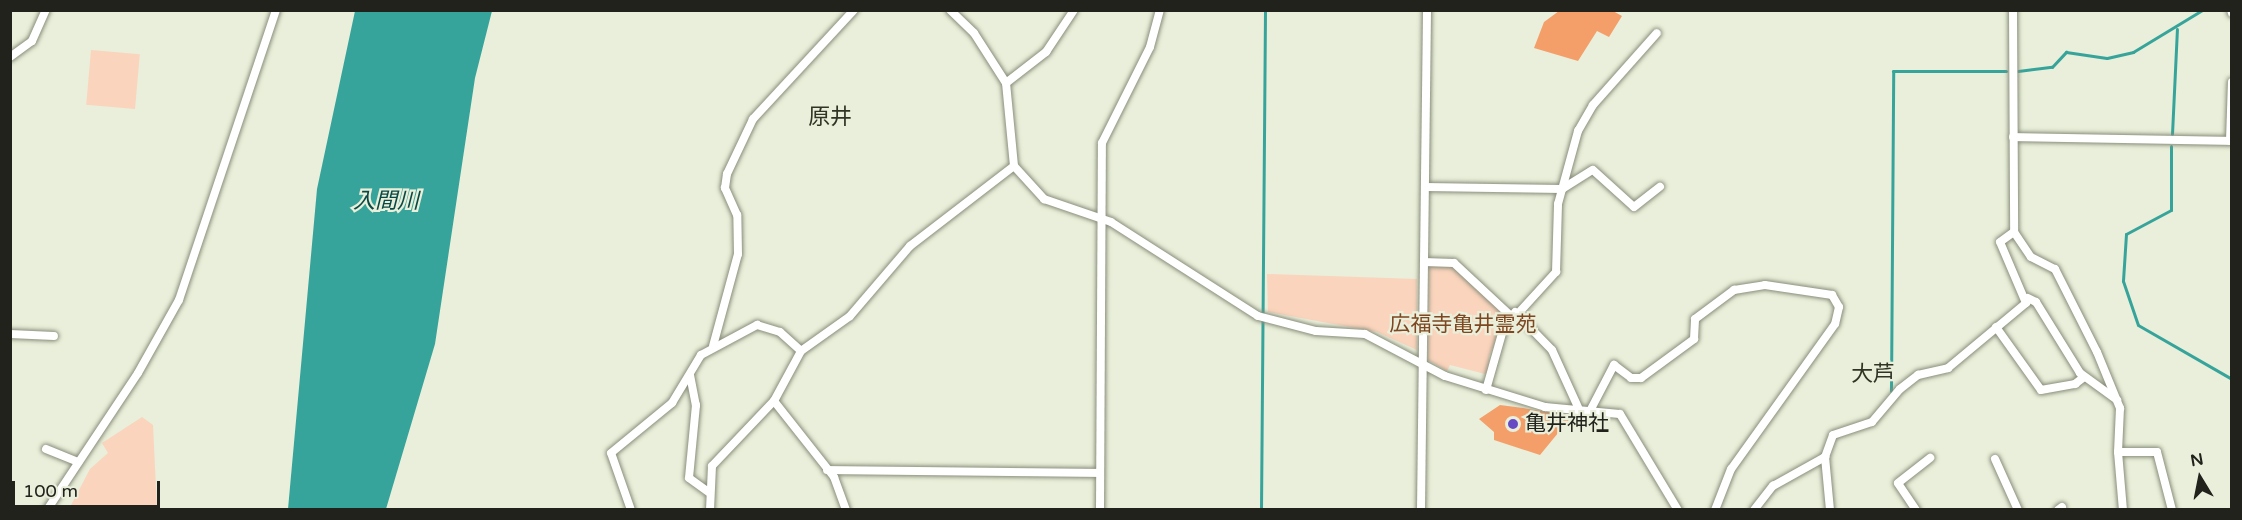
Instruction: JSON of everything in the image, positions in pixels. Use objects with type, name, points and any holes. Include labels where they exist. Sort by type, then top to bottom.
[{"type":"street","points":[[10,57],[32,41],[46,10]]},
{"type":"street","points":[[47,510],[179,300],[276,10]]},
{"type":"street","points":[[631,510],[611,453],[659,416],[713,346],[738,254],[737,215],[725,188],[727,174],[753,119],[854,10]]},
{"type":"street","points":[[950,10],[987,50],[1006,82],[1014,166],[1044,199],[1105,219],[1262,317],[1316,331],[1365,334],[1422,367],[1486,390],[1545,406],[1578,407],[1620,414],[1678,510]]},
{"type":"street","points":[[1006,82],[1046,52],[1074,10]]},
{"type":"street","points":[[1100,510],[1105,219],[1102,143],[1150,46],[1160,10]]},
{"type":"street","points":[[1420,510],[1427,10]]},
{"type":"street","points":[[2013,10],[2014,232],[2031,257],[2055,269],[2117,400],[2118,452],[2123,510]]},
{"type":"street","points":[[1486,390],[1497,340],[1513,314],[1556,272],[1562,189],[1585,116],[1657,33]]},
{"type":"street","points":[[2013,137],[2231,141],[2232,82]]},
{"type":"street","points":[[710,510],[708,492],[712,466],[774,401],[801,351],[850,316],[910,246],[1014,166]]},
{"type":"street","points":[[1425,187],[1562,189],[1598,171],[1634,207],[1660,187]]},
{"type":"street","points":[[2014,232],[2003,236],[2002,255],[2028,298],[2036,302],[2084,377],[2117,400]]},
{"type":"street","points":[[1424,262],[1454,263],[1552,350],[1578,407]]},
{"type":"street","points":[[1591,409],[1614,365],[1631,378],[1641,378],[1690,342],[1695,319],[1734,290],[1765,285],[1832,295],[1839,307],[1835,324],[1731,469],[1714,510]]},
{"type":"street","points":[[1830,510],[1825,457],[1833,435],[1866,426],[1909,382],[1948,368],[2028,298]]},
{"type":"street","points":[[713,346],[757,325],[780,332],[801,351]]},
{"type":"street","points":[[1996,327],[2041,390],[2075,384],[2084,377]]},
{"type":"street","points":[[10,334],[54,336]]},
{"type":"street","points":[[690,375],[696,405],[689,478],[708,492]]},
{"type":"street","points":[[774,401],[843,491],[846,510]]},
{"type":"street","points":[[46,449],[79,462]]},
{"type":"street","points":[[2118,452],[2157,452],[2172,510]]},
{"type":"street","points":[[1754,510],[1773,486],[1825,457]]},
{"type":"street","points":[[1916,510],[1898,483],[1930,458]]},
{"type":"street","points":[[1995,459],[2018,510]]},
{"type":"street","points":[[827,470],[1100,473]]},
{"type":"green space","points":[[91,50],[140,54],[135,109],[86,105]]},
{"type":"green space","name":"広福寺亀井霊苑","points":[[1451,264],[1507,316],[1489,356],[1489,375],[1450,365],[1447,371],[1428,360],[1429,266]]},
{"type":"green space","points":[[1267,274],[1417,279],[1417,350],[1377,332],[1268,312]]},
{"type":"green space","points":[[142,417],[153,425],[157,509],[69,509],[90,469],[108,453],[102,443]]},
{"type":"shaded area","points":[[1559,11],[1613,11],[1622,16],[1609,37],[1597,31],[1578,61],[1534,48],[1544,22]]},
{"type":"shaded area","points":[[1500,405],[1572,416],[1540,455],[1494,440],[1494,432],[1479,419]]},
{"type":"water","name":"入間川","points":[[355,11],[492,11],[475,78],[435,344],[386,509],[288,509],[317,189]]},
{"type":"waterway","points":[[1261,510],[1265,10]]},
{"type":"waterway","points":[[2018,71],[2052,67],[2066,52],[2107,58],[2133,52],[2202,10]]},
{"type":"waterway","points":[[2172,134],[2177,29]]},
{"type":"waterway","points":[[1891,391],[1893,71],[2006,71]]},
{"type":"waterway","points":[[2171,146],[2171,210],[2126,234],[2123,281],[2138,325],[2232,379]]},
{"type":"place","name":"亀井神社","points":[[1513,424]]},
{"type":"district","name":"原井","points":[[830,118]]},
{"type":"district","name":"大芦","points":[[1873,375]]}]
